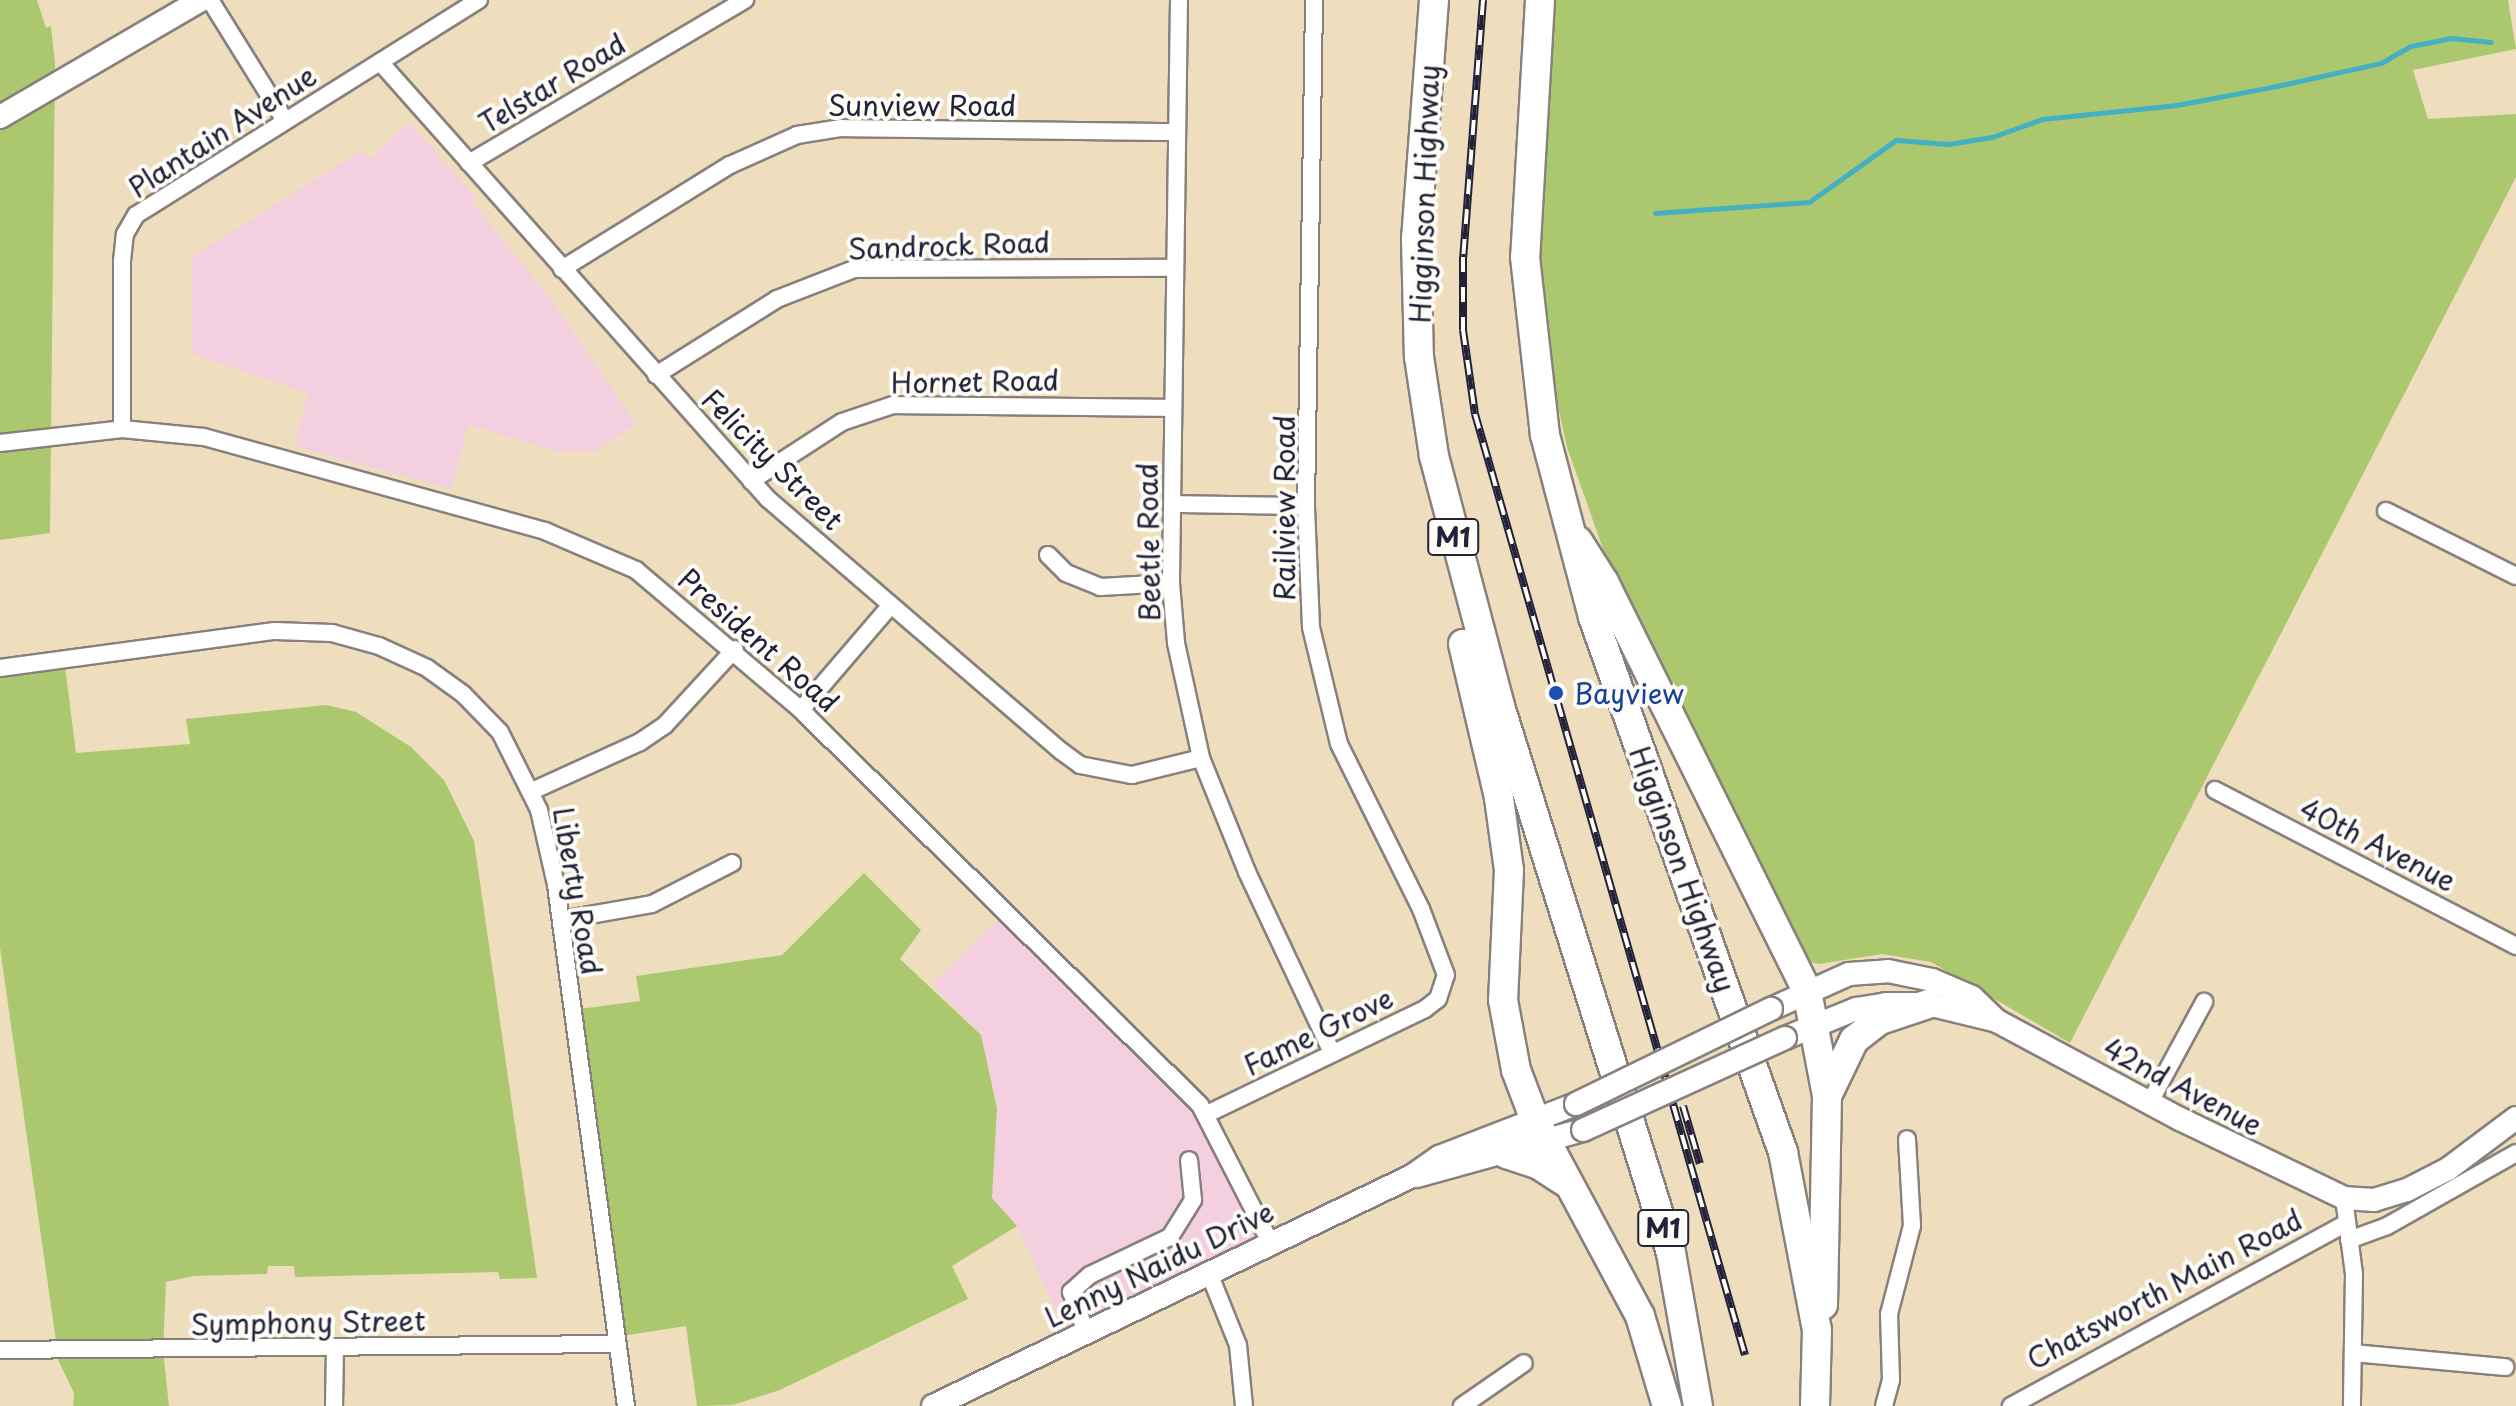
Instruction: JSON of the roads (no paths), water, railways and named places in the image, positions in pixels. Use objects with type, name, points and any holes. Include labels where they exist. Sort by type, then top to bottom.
[{"type":"highway","name":"Higginson Highway","points":[[1434,0],[1416,238],[1419,357],[1460,569],[1671,1253],[1698,1406]]},
{"type":"highway","name":"Higginson Highway","points":[[1540,0],[1525,257],[1541,408],[1566,525],[1593,617],[1783,1152],[1817,1330],[1815,1406]]},
{"type":"highway","points":[[1566,525],[1604,582],[1807,991],[1816,1024],[1827,1096],[1826,1293],[1817,1330]]},
{"type":"highway","points":[[1460,569],[1456,616],[1499,798],[1509,870],[1503,1000],[1516,1070],[1541,1131],[1640,1316],[1667,1406]]},
{"type":"highway","points":[[1827,1096],[1854,1040],[1880,1020],[1928,1004]]},
{"type":"highway","points":[[1506,1154],[1539,1165],[1572,1188]]},
{"type":"street","points":[[0,117],[201,0]]},
{"type":"street","points":[[210,0],[284,119]]},
{"type":"street","name":"Plantain Avenue","points":[[122,429],[122,261],[130,224],[147,204],[479,0]]},
{"type":"street","name":"Telstar Road","points":[[469,163],[745,0]]},
{"type":"street","name":"Beetle Road","points":[[1179,0],[1174,132],[1171,583],[1176,643],[1201,758],[1247,872],[1332,1053]]},
{"type":"street","name":"Railview Road","points":[[1314,0],[1306,506],[1311,627],[1325,695],[1365,801],[1441,951],[1445,988]]},
{"type":"street","name":"Felicity Street","points":[[380,62],[751,481],[890,606],[1080,765],[1132,775],[1201,758]]},
{"type":"street","name":"Sunview Road","points":[[562,269],[730,165],[797,135],[841,128],[1174,132]]},
{"type":"street","name":"Sandrock Road","points":[[656,375],[777,299],[854,269],[1174,268]]},
{"type":"street","name":"Hornet Road","points":[[751,481],[842,422],[893,405],[1172,408]]},
{"type":"street","name":"President Road","points":[[0,443],[122,429],[204,437],[268,452],[578,543],[659,586],[735,649],[801,710],[1207,1114],[1271,1244]]},
{"type":"street","points":[[1173,504],[1306,506]]},
{"type":"street","points":[[2386,511],[2516,576]]},
{"type":"street","points":[[1048,555],[1066,573],[1100,587],[1171,583]]},
{"type":"street","points":[[801,710],[890,606]]},
{"type":"street","name":"Liberty Road","points":[[0,668],[275,631],[358,638],[427,668],[463,694],[500,732],[532,791],[561,920],[626,1406]]},
{"type":"street","points":[[532,791],[640,742],[665,725],[735,649]]},
{"type":"street","name":"40th Avenue","points":[[2215,790],[2516,946]]},
{"type":"street","points":[[561,920],[652,904],[732,863]]},
{"type":"street","points":[[1807,991],[1849,974],[1888,971],[1932,980],[1967,1006]]},
{"type":"street","name":"Fame Grove","points":[[1207,1114],[1425,1009],[1445,988]]},
{"type":"street","name":"Lenny Naidu Drive","points":[[1412,1176],[1506,1154],[1576,1104],[1807,991]]},
{"type":"street","points":[[2150,1102],[2204,1002]]},
{"type":"street","points":[[1816,1024],[1870,1006],[1967,1006]]},
{"type":"street","name":"42nd Avenue","points":[[1967,1006],[2314,1188],[2344,1198]]},
{"type":"street","name":"Lenny Naidu Drive","points":[[933,1406],[1412,1176],[1439,1157],[1541,1131],[1583,1130],[1816,1024]]},
{"type":"street","points":[[2352,1406],[2353,1353],[2344,1198],[2374,1200],[2419,1185],[2516,1118]]},
{"type":"street","points":[[1884,1406],[1891,1380],[1889,1314],[1912,1226],[1907,1139]]},
{"type":"street","name":"Chatsworth Main Road","points":[[2011,1406],[2347,1232],[2387,1226],[2516,1153]]},
{"type":"street","points":[[1086,1332],[1071,1292],[1090,1275],[1170,1237],[1193,1200],[1189,1160]]},
{"type":"street","points":[[1209,1273],[1238,1345],[1244,1406]]},
{"type":"street","name":"Symphony Street","points":[[0,1350],[617,1344]]},
{"type":"street","points":[[334,1406],[335,1349]]},
{"type":"street","points":[[2353,1353],[2505,1367]]},
{"type":"street","points":[[1462,1406],[1524,1363]]},
{"type":"waterway","points":[[1655,213],[1809,202],[1896,140],[1948,144],[1992,137],[2042,119],[2177,105],[2277,86],[2381,63],[2411,46],[2451,38],[2491,42]]},
{"type":"railway","points":[[1483,0],[1463,257],[1463,330],[1475,414],[1745,1355]]},
{"type":"railway","points":[[1683,1106],[1700,1164]]},
{"type":"place","name":"Bayview","points":[[1556,693]]}]
